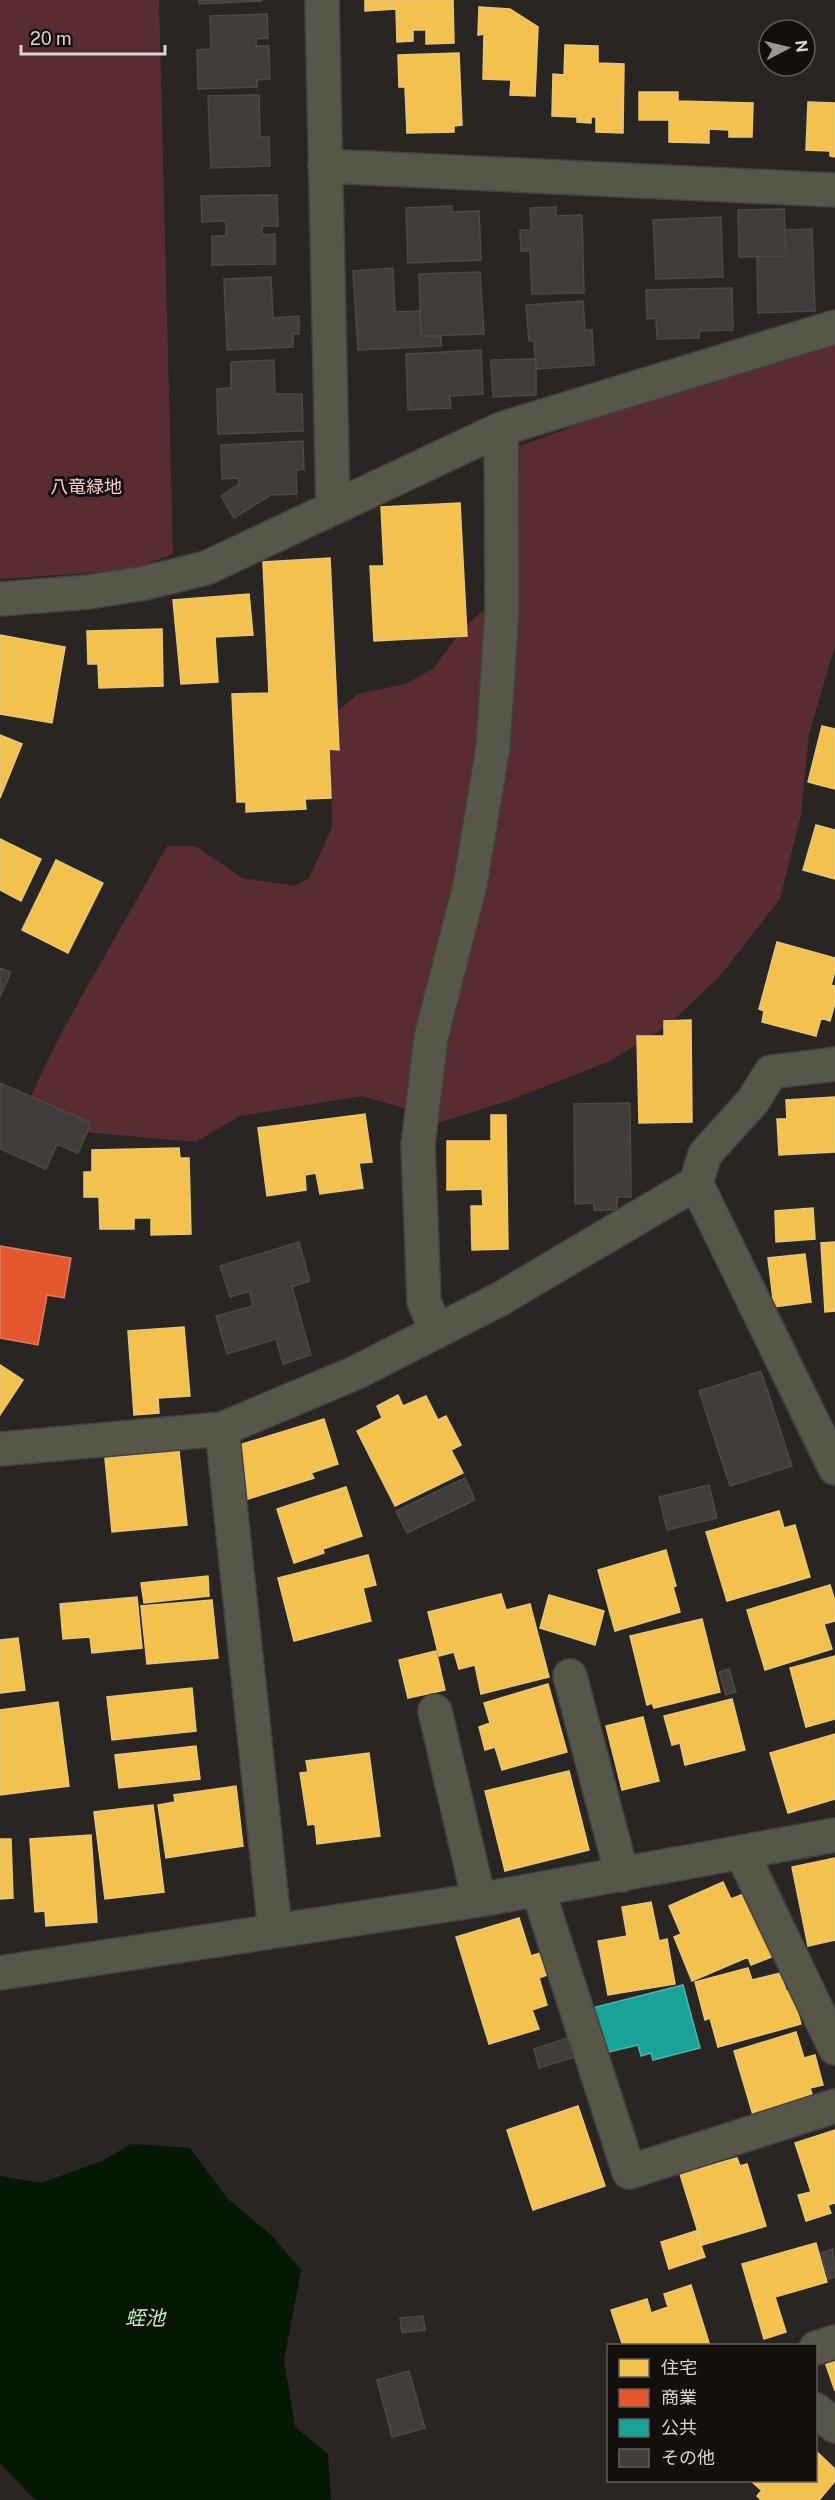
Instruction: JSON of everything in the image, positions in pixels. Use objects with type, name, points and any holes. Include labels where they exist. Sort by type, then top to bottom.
[{"type":"street","points":[[322,0],[333,508]]},
{"type":"street","points":[[325,166],[835,190]]},
{"type":"street","points":[[0,599],[88,592],[206,568],[501,429],[835,327]]},
{"type":"street","points":[[436,1332],[424,1300],[418,1145],[430,1037],[470,885],[493,747],[502,610],[501,429]]},
{"type":"street","points":[[0,1449],[222,1429],[355,1373],[500,1299],[696,1183],[705,1154],[753,1101],[771,1072],[835,1064]]},
{"type":"street","points":[[696,1183],[835,1468]]},
{"type":"street","points":[[222,1429],[275,1931]]},
{"type":"street","points":[[570,1676],[621,1875]]},
{"type":"street","points":[[435,1711],[479,1900]]},
{"type":"street","points":[[0,1972],[479,1900],[835,1835]]},
{"type":"street","points":[[742,1853],[835,2048]]},
{"type":"street","points":[[538,1890],[629,2172],[835,2106]]},
{"type":"street","points":[[817,2348],[835,2342]]},
{"type":"street","points":[[817,2411],[835,2426]]},
{"type":"green space","name":"八竜緑地","points":[[0,0],[159,0],[173,554],[129,570],[0,579]]},
{"type":"green space","points":[[835,341],[835,646],[809,734],[801,815],[780,899],[720,976],[666,1027],[608,1062],[505,1102],[435,1124],[517,447],[718,373]]},
{"type":"green space","points":[[495,600],[487,740],[413,1111],[362,1096],[240,1116],[196,1142],[84,1132],[24,1110],[60,1035],[167,846],[196,846],[242,878],[295,886],[309,878],[332,827],[331,772],[324,723],[358,694],[405,684],[433,669],[463,628]]},
{"type":"water","name":"蛭池","points":[[131,2144],[190,2148],[227,2198],[272,2236],[301,2270],[284,2360],[295,2427],[328,2454],[331,2500],[35,2500],[0,2463],[0,2176],[41,2183],[102,2161]]},
{"type":"building: 住宅","points":[[365,0],[453,0],[454,43],[426,44],[426,30],[413,30],[413,41],[397,42],[396,9],[365,11]]},
{"type":"building: 住宅","points":[[479,7],[510,9],[538,27],[535,96],[510,95],[511,80],[483,79],[484,34],[478,35]]},
{"type":"building: 住宅","points":[[565,45],[598,46],[598,63],[624,64],[623,133],[596,132],[596,117],[591,117],[591,123],[577,122],[577,117],[552,116],[553,74],[564,75]]},
{"type":"building: 住宅","points":[[459,53],[462,125],[454,126],[454,132],[407,133],[405,87],[399,87],[398,55]]},
{"type":"building: 住宅","points":[[639,92],[678,92],[678,101],[753,103],[752,137],[729,137],[729,130],[709,129],[709,143],[669,142],[669,120],[639,120]]},
{"type":"building: 住宅","points":[[808,102],[835,103],[835,157],[830,156],[830,151],[806,150]]},
{"type":"building: 住宅","points":[[460,503],[467,636],[374,641],[370,566],[384,566],[381,507]]},
{"type":"building: 住宅","points":[[330,558],[339,750],[329,749],[331,798],[305,799],[306,809],[246,812],[246,802],[237,802],[232,694],[269,693],[263,562]]},
{"type":"building: 住宅","points":[[249,594],[253,635],[215,637],[218,682],[181,684],[173,600]]},
{"type":"building: 住宅","points":[[162,629],[163,686],[99,688],[98,664],[88,664],[87,631]]},
{"type":"building: 住宅","points":[[0,635],[65,647],[52,723],[0,714]]},
{"type":"building: 住宅","points":[[822,726],[835,729],[835,789],[808,782]]},
{"type":"building: 住宅","points":[[0,735],[22,744],[0,798]]},
{"type":"building: 住宅","points":[[816,825],[835,830],[835,879],[803,870]]},
{"type":"building: 住宅","points":[[0,839],[41,859],[21,901],[0,890]]},
{"type":"building: 住宅","points":[[56,860],[103,883],[68,953],[22,930]]},
{"type":"building: 住宅","points":[[777,942],[835,958],[835,971],[831,985],[835,986],[835,1003],[830,1021],[821,1018],[816,1036],[762,1022],[764,1011],[759,1009]]},
{"type":"building: 住宅","points":[[691,1020],[692,1122],[639,1123],[637,1036],[664,1036],[664,1021]]},
{"type":"building: 住宅","points":[[835,1097],[835,1152],[779,1155],[777,1119],[787,1119],[786,1100]]},
{"type":"building: 住宅","points":[[365,1114],[372,1162],[359,1163],[363,1188],[320,1194],[316,1173],[305,1175],[306,1190],[267,1196],[258,1128]]},
{"type":"building: 住宅","points":[[491,1115],[506,1115],[508,1249],[472,1250],[471,1206],[483,1206],[482,1189],[447,1190],[447,1141],[491,1141]]},
{"type":"building: 住宅","points":[[179,1148],[180,1158],[189,1158],[191,1234],[151,1235],[151,1218],[134,1218],[134,1229],[100,1229],[99,1197],[84,1197],[84,1172],[92,1172],[92,1150]]},
{"type":"building: 住宅","points":[[813,1208],[815,1239],[776,1242],[775,1211]]},
{"type":"building: 住宅","points":[[835,1242],[835,1311],[825,1312],[821,1243]]},
{"type":"building: 住宅","points":[[805,1254],[811,1302],[774,1307],[768,1258]]},
{"type":"building: 住宅","points":[[184,1327],[190,1396],[158,1398],[159,1413],[134,1415],[128,1331]]},
{"type":"building: 住宅","points":[[0,1365],[23,1380],[0,1415]]},
{"type":"building: 住宅","points":[[398,1395],[403,1406],[426,1396],[438,1420],[446,1416],[461,1445],[451,1450],[463,1473],[395,1506],[357,1431],[382,1418],[377,1406]]},
{"type":"building: 住宅","points":[[324,1419],[338,1464],[311,1473],[314,1478],[242,1501],[226,1449]]},
{"type":"building: 住宅","points":[[179,1451],[187,1525],[112,1532],[105,1458]]},
{"type":"building: 住宅","points":[[346,1487],[362,1536],[323,1549],[324,1553],[294,1563],[277,1509]]},
{"type":"building: 住宅","points":[[779,1511],[784,1528],[795,1525],[810,1577],[727,1601],[706,1532]]},
{"type":"building: 住宅","points":[[666,1550],[676,1586],[673,1587],[680,1612],[615,1631],[598,1570]]},
{"type":"building: 住宅","points":[[368,1555],[376,1585],[363,1588],[371,1621],[294,1641],[278,1578]]},
{"type":"building: 住宅","points":[[208,1576],[209,1596],[144,1603],[141,1583]]},
{"type":"building: 住宅","points":[[830,1585],[835,1601],[835,1621],[824,1624],[832,1649],[765,1670],[747,1610]]},
{"type":"building: 住宅","points":[[501,1594],[506,1610],[530,1604],[549,1677],[481,1694],[475,1665],[459,1669],[454,1652],[439,1656],[428,1612]]},
{"type":"building: 住宅","points":[[549,1595],[604,1611],[595,1645],[540,1628]]},
{"type":"building: 住宅","points":[[137,1597],[142,1648],[92,1653],[90,1637],[63,1639],[60,1604]]},
{"type":"building: 住宅","points":[[212,1600],[218,1658],[147,1664],[141,1606]]},
{"type":"building: 住宅","points":[[702,1619],[720,1692],[654,1708],[652,1703],[647,1705],[630,1636]]},
{"type":"building: 住宅","points":[[18,1638],[25,1690],[0,1693],[0,1640]]},
{"type":"building: 住宅","points":[[436,1651],[445,1690],[408,1698],[399,1660]]},
{"type":"building: 住宅","points":[[835,1656],[835,1719],[806,1727],[790,1668]]},
{"type":"building: 住宅","points":[[548,1684],[567,1752],[502,1770],[495,1747],[485,1750],[479,1727],[490,1723],[484,1703]]},
{"type":"building: 住宅","points":[[192,1688],[196,1731],[112,1740],[107,1697]]},
{"type":"building: 住宅","points":[[732,1699],[745,1750],[685,1765],[680,1743],[672,1745],[664,1716]]},
{"type":"building: 住宅","points":[[58,1702],[69,1786],[0,1795],[0,1710]]},
{"type":"building: 住宅","points":[[643,1717],[659,1781],[622,1790],[606,1726]]},
{"type":"building: 住宅","points":[[835,1734],[835,1799],[788,1813],[770,1753]]},
{"type":"building: 住宅","points":[[196,1746],[200,1779],[119,1788],[115,1755]]},
{"type":"building: 住宅","points":[[369,1753],[380,1836],[317,1844],[315,1824],[308,1825],[300,1773],[308,1772],[306,1761]]},
{"type":"building: 住宅","points":[[569,1771],[589,1850],[505,1871],[485,1791]]},
{"type":"building: 住宅","points":[[236,1786],[243,1846],[166,1858],[158,1805],[175,1802],[174,1795]]},
{"type":"building: 住宅","points":[[153,1805],[164,1892],[105,1899],[94,1812]]},
{"type":"building: 住宅","points":[[91,1835],[97,1922],[46,1926],[45,1911],[35,1912],[30,1839]]},
{"type":"building: 住宅","points":[[0,1839],[11,1839],[13,1898],[0,1899]]},
{"type":"building: 住宅","points":[[835,1858],[835,1940],[808,1946],[792,1867]]},
{"type":"building: 住宅","points":[[723,1882],[731,1899],[746,1893],[774,1956],[751,1965],[748,1957],[692,1981],[674,1937],[681,1934],[669,1906]]},
{"type":"building: 住宅","points":[[651,1902],[659,1941],[667,1939],[675,1984],[608,1995],[598,1941],[627,1936],[622,1907]]},
{"type":"building: 住宅","points":[[519,1918],[531,1956],[540,1953],[547,1975],[539,1978],[547,2005],[532,2010],[539,2029],[489,2044],[456,1937]]},
{"type":"building: 住宅","points":[[748,1968],[752,1980],[781,1973],[786,1991],[791,1990],[801,2024],[718,2047],[710,2018],[705,2020],[695,1982]]},
{"type":"building: 住宅","points":[[796,2032],[804,2058],[815,2055],[823,2085],[810,2088],[813,2097],[753,2115],[734,2051]]},
{"type":"building: 住宅","points":[[578,2106],[605,2186],[533,2210],[507,2130]]},
{"type":"building: 住宅","points":[[835,2130],[835,2203],[828,2205],[831,2213],[806,2221],[798,2195],[811,2192],[795,2143]]},
{"type":"building: 住宅","points":[[737,2158],[740,2166],[747,2164],[766,2226],[702,2245],[680,2174]]},
{"type":"building: 住宅","points":[[696,2231],[705,2257],[669,2269],[661,2242]]},
{"type":"building: 住宅","points":[[816,2243],[827,2282],[775,2297],[786,2332],[764,2339],[742,2264]]},
{"type":"building: 住宅","points":[[691,2285],[709,2344],[622,2344],[611,2310],[647,2299],[651,2313],[668,2307],[664,2294]]},
{"type":"building: 住宅","points":[[835,2358],[835,2391],[825,2362]]},
{"type":"building: 住宅","points":[[817,2452],[835,2469],[835,2481],[819,2500],[761,2500],[757,2496],[769,2482],[817,2482]]},
{"type":"building: 住宅","points":[[752,2482],[767,2482],[761,2490]]},
{"type":"building: 商業","points":[[0,1246],[71,1258],[64,1298],[47,1295],[38,1345],[0,1338]]},
{"type":"building: 公共","points":[[683,1985],[700,2048],[653,2060],[651,2053],[641,2056],[638,2045],[604,2053],[592,2008]]},
{"type":"building: その他","points":[[199,0],[262,0],[262,1],[199,4]]},
{"type":"building: その他","points":[[267,14],[268,38],[256,39],[256,46],[269,46],[270,79],[257,80],[257,87],[198,89],[197,50],[211,49],[210,16]]},
{"type":"building: その他","points":[[259,95],[260,137],[269,137],[270,166],[211,168],[208,96]]},
{"type":"building: その他","points":[[277,195],[278,226],[262,226],[262,235],[275,234],[275,264],[212,265],[212,236],[226,236],[226,221],[202,222],[201,196]]},
{"type":"building: その他","points":[[452,206],[452,212],[479,211],[481,260],[408,263],[406,208]]},
{"type":"building: その他","points":[[556,207],[556,216],[582,215],[584,293],[532,294],[530,251],[521,251],[520,230],[531,230],[530,208]]},
{"type":"building: その他","points":[[784,209],[786,256],[739,257],[738,210]]},
{"type":"building: その他","points":[[721,217],[723,277],[656,279],[653,220]]},
{"type":"building: その他","points":[[812,229],[815,311],[758,313],[757,257],[786,256],[785,230]]},
{"type":"building: その他","points":[[393,268],[395,312],[420,311],[421,336],[441,336],[441,346],[358,350],[353,271]]},
{"type":"building: その他","points":[[480,272],[484,334],[421,336],[419,274]]},
{"type":"building: その他","points":[[271,277],[273,318],[299,316],[299,334],[293,334],[293,347],[227,350],[224,279]]},
{"type":"building: その他","points":[[732,288],[733,330],[699,331],[699,338],[657,339],[656,318],[647,319],[646,290]]},
{"type":"building: その他","points":[[583,301],[585,330],[592,330],[594,365],[536,369],[534,341],[529,341],[526,305]]},
{"type":"building: その他","points":[[481,350],[483,394],[450,396],[451,408],[408,410],[406,354]]},
{"type":"building: その他","points":[[536,359],[536,395],[493,397],[491,360]]},
{"type":"building: その他","points":[[274,360],[275,394],[302,394],[303,431],[218,434],[217,389],[231,388],[231,362]]},
{"type":"building: その他","points":[[303,441],[304,469],[296,470],[297,494],[271,495],[234,518],[221,496],[239,484],[238,478],[222,479],[221,445]]},
{"type":"building: その他","points":[[0,968],[11,972],[0,997]]},
{"type":"building: その他","points":[[0,1083],[91,1123],[78,1153],[57,1144],[46,1169],[0,1149]]},
{"type":"building: その他","points":[[630,1103],[631,1197],[617,1197],[617,1210],[594,1210],[594,1203],[575,1204],[574,1104]]},
{"type":"building: その他","points":[[299,1242],[310,1281],[292,1287],[311,1355],[283,1364],[276,1339],[227,1354],[216,1316],[253,1306],[249,1291],[230,1297],[220,1266]]},
{"type":"building: その他","points":[[761,1371],[792,1466],[730,1486],[699,1391]]},
{"type":"building: その他","points":[[465,1478],[475,1500],[407,1533],[396,1511]]},
{"type":"building: その他","points":[[709,1485],[717,1518],[667,1530],[659,1497]]},
{"type":"building: その他","points":[[729,1669],[736,1692],[726,1695],[719,1672]]},
{"type":"building: その他","points":[[568,2038],[574,2057],[539,2068],[534,2049]]},
{"type":"building: その他","points":[[833,2249],[835,2277],[828,2279],[821,2253]]},
{"type":"building: その他","points":[[423,2316],[425,2330],[402,2333],[400,2318]]},
{"type":"building: その他","points":[[409,2371],[425,2428],[392,2437],[377,2380]]}]
